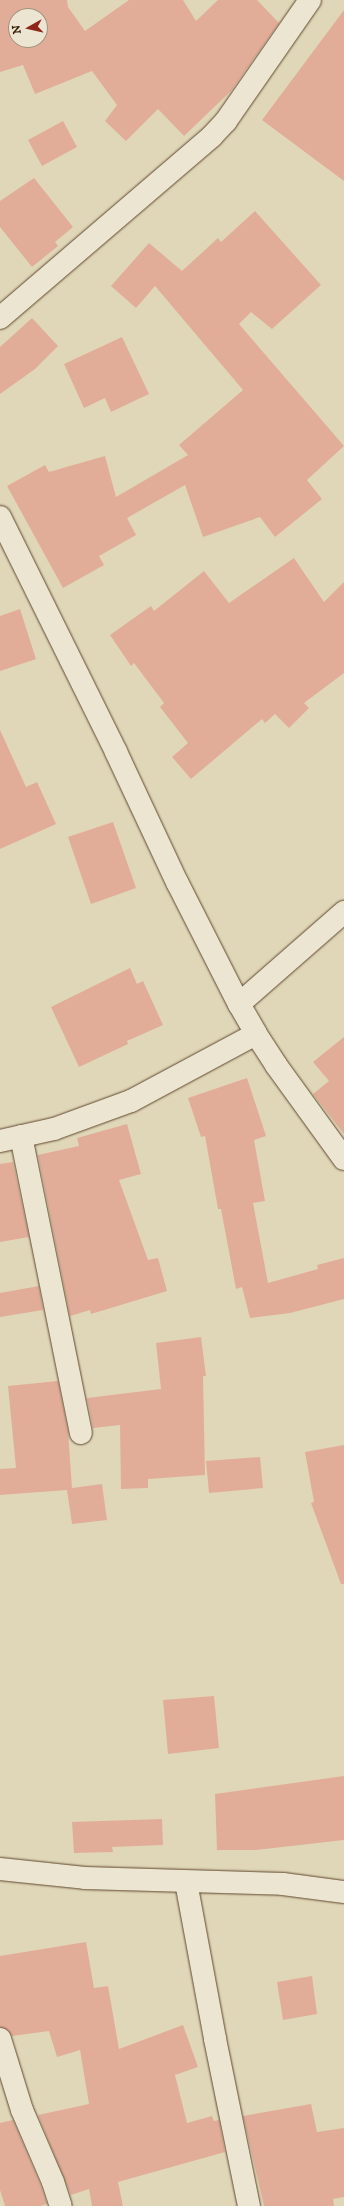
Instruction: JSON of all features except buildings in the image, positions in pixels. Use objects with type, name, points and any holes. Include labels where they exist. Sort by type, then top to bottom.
[{"type":"street","points":[[0,318],[212,136],[226,121],[310,0]]},
{"type":"street","points":[[0,517],[95,710],[177,882],[239,1004],[256,1034],[344,1159]]},
{"type":"street","points":[[239,1004],[344,912]]},
{"type":"street","points":[[0,1141],[54,1129],[131,1101],[256,1034]]},
{"type":"street","points":[[21,1136],[81,1433]]},
{"type":"street","points":[[0,1872],[84,1878],[283,1884],[344,1892]]},
{"type":"street","points":[[186,1882],[215,2039],[249,2206]]},
{"type":"street","points":[[0,2039],[22,2110],[53,2182],[61,2206]]}]
